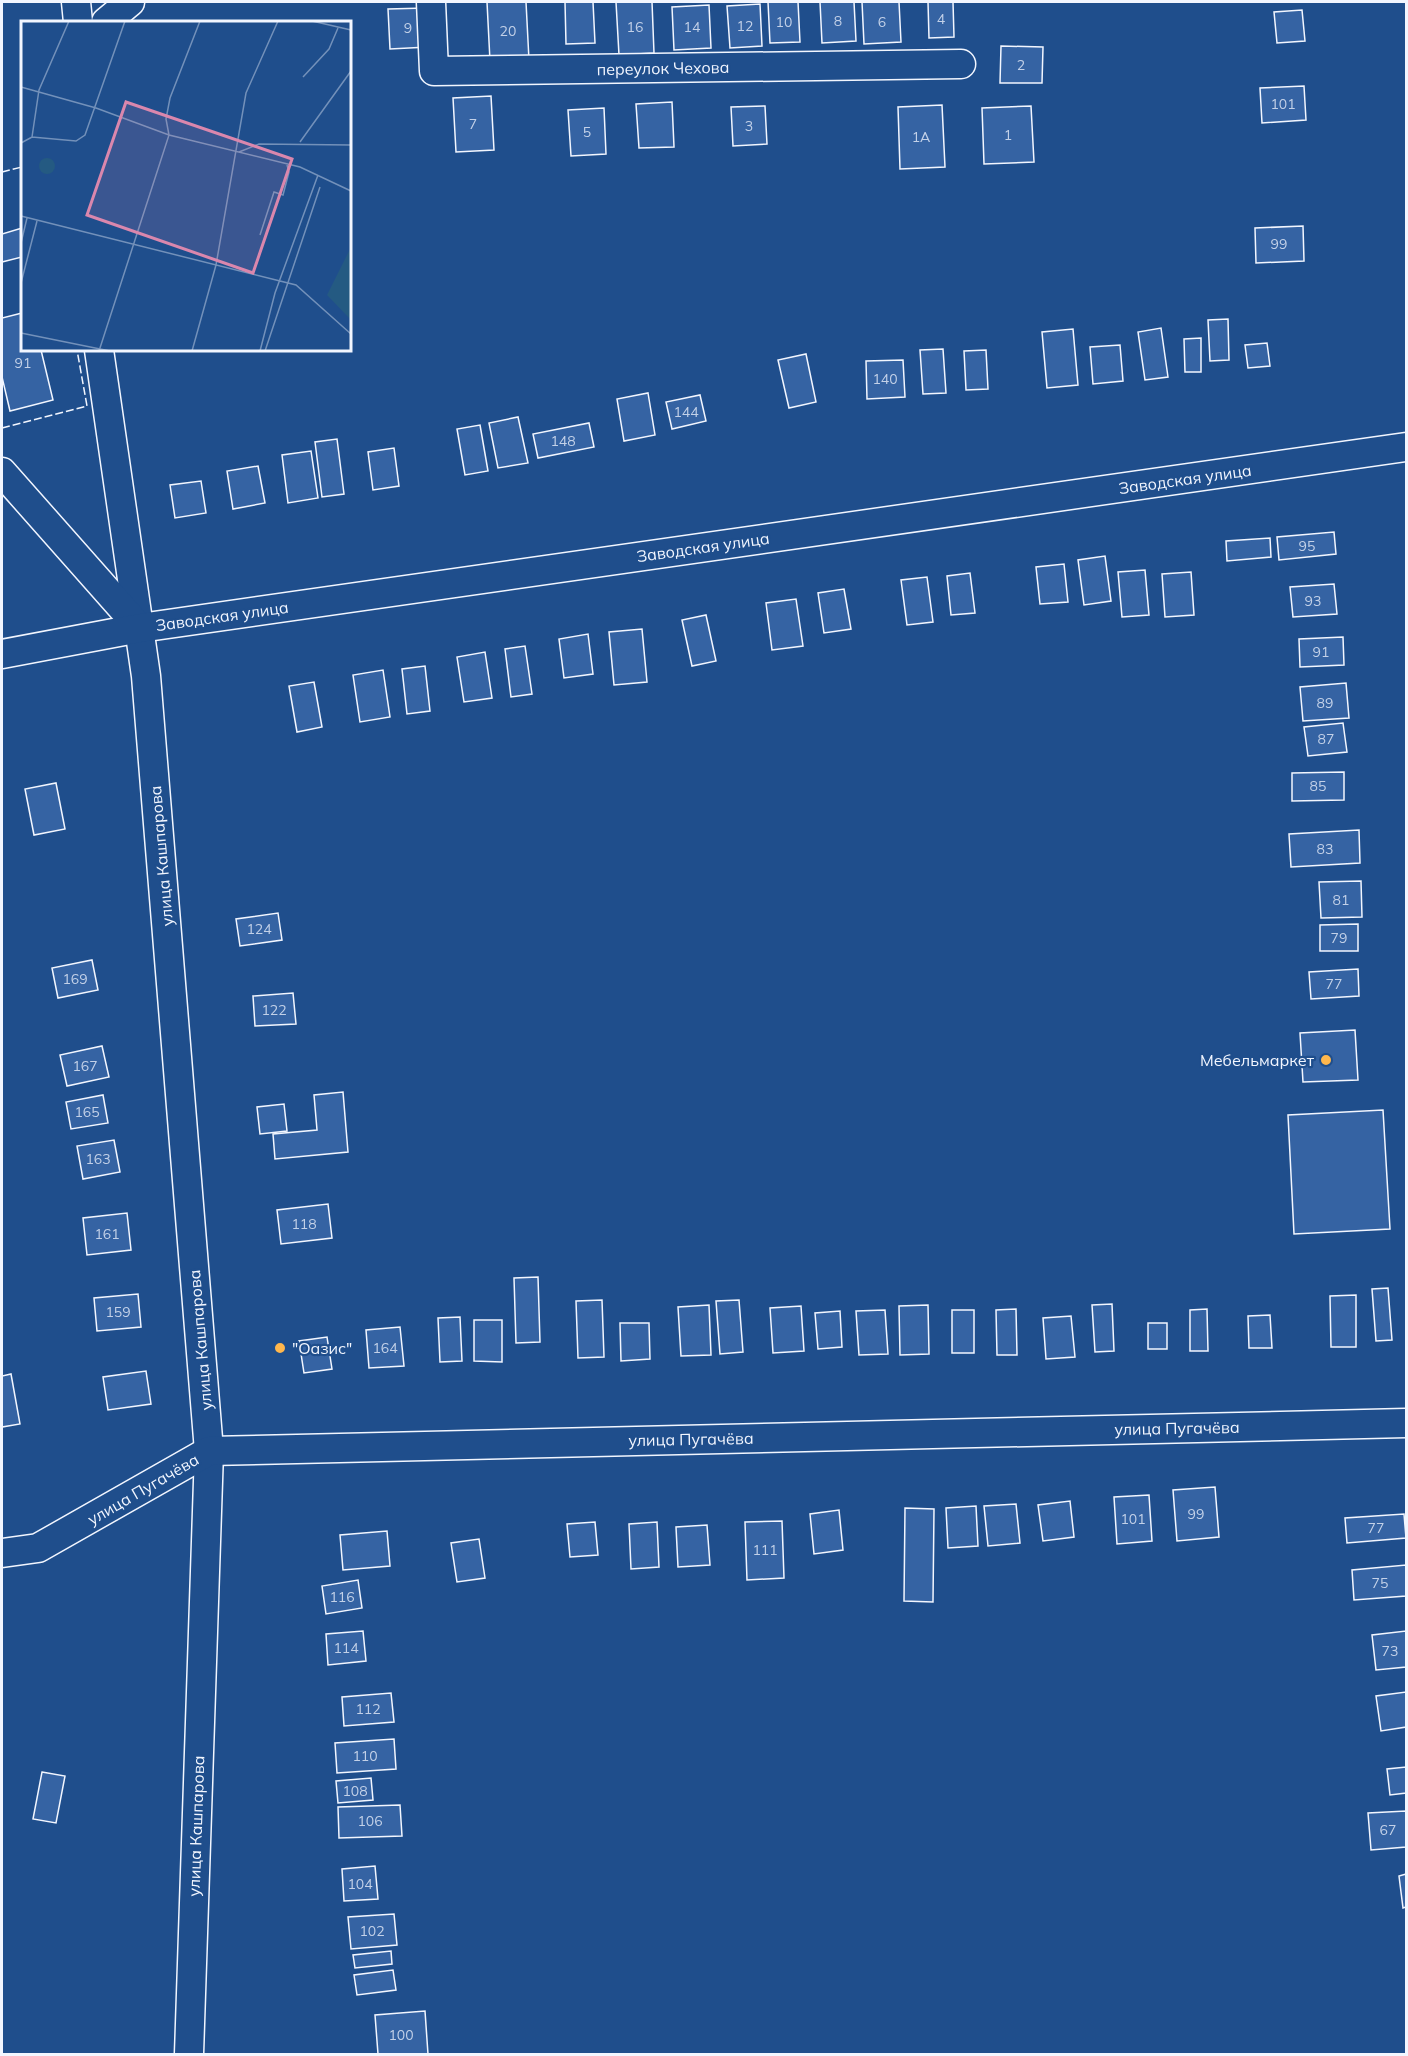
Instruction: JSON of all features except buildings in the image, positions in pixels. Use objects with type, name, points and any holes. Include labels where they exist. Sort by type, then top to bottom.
[{"type":"street","points":[[76,2],[78,21]]},
{"type":"street","points":[[107,21],[130,2]]},
{"type":"street","name":"переулок Чехова","points":[[431,2],[434,71],[961,64]]},
{"type":"street","name":"улица Кашпарова","points":[[99,351],[146,676],[209,1451],[189,2055]]},
{"type":"street","name":"Заводская улица","points":[[2,654],[140,628],[1407,447]]},
{"type":"street","points":[[2,472],[140,628]]},
{"type":"street","name":"улица Пугачёва","points":[[2,1553],[38,1548],[209,1451],[1407,1423]]},
{"type":"fence","points":[[2,172],[21,167]]},
{"type":"fence","points":[[2,428],[87,406],[77,351]]},
{"type":"place","name":"Мебельмаркет","points":[[1326,1060]]},
{"type":"place","name":"\"Оазис\"","points":[[280,1348]]}]
